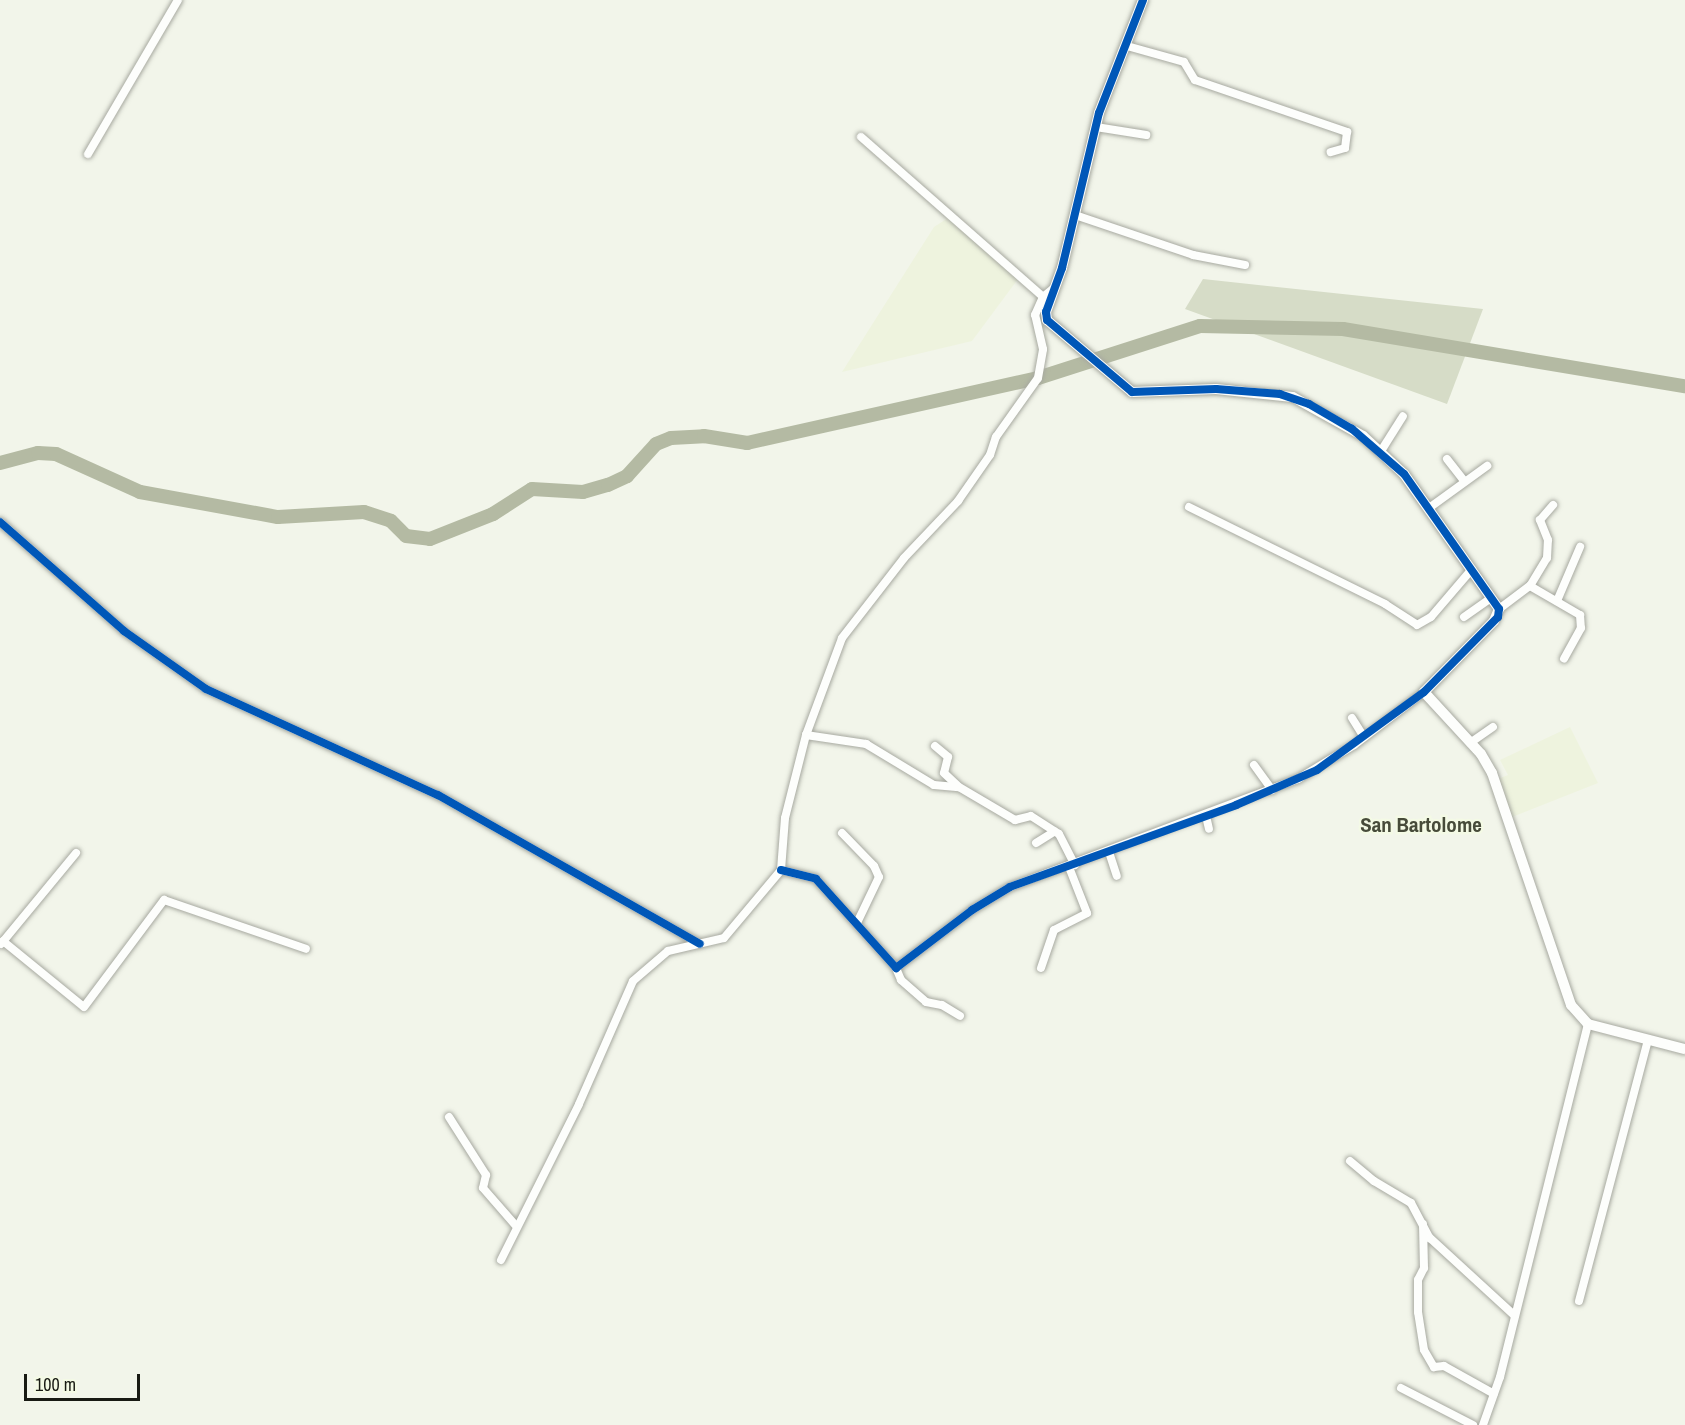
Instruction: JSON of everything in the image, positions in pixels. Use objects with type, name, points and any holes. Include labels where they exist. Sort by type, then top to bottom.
[{"type":"street","points":[[88,154],[178,0]]},
{"type":"street","points":[[1143,0],[1096,127],[1056,286],[1046,312],[1052,325],[1129,391],[1225,389],[1287,396],[1322,410],[1381,451],[1429,508],[1499,609]]},
{"type":"street","points":[[1127,46],[1184,62],[1195,80],[1347,132],[1345,148],[1331,152]]},
{"type":"street","points":[[1096,127],[1146,135]]},
{"type":"street","points":[[861,138],[1043,297]]},
{"type":"street","points":[[1075,215],[1167,247],[1245,265]]},
{"type":"street","points":[[501,1260],[579,1104],[633,981],[668,951],[724,938],[781,870],[785,818],[806,735],[842,638],[904,558],[958,501],[990,455],[999,432],[1038,378],[1043,349],[1035,315],[1043,297],[1056,286]]},
{"type":"street","points":[[1381,451],[1403,416]]},
{"type":"street","points":[[1447,459],[1464,481]]},
{"type":"street","points":[[1429,508],[1487,466]]},
{"type":"street","points":[[896,968],[972,910],[1010,887],[1072,866],[1272,790],[1317,770],[1364,737],[1424,692],[1494,621],[1499,609],[1530,586],[1547,558],[1548,540],[1540,520],[1553,505]]},
{"type":"street","points":[[1189,507],[1385,604],[1419,625],[1431,617],[1472,569]]},
{"type":"street","points":[[0,522],[139,642],[206,689],[438,795],[700,944]]},
{"type":"street","points":[[1557,602],[1580,547]]},
{"type":"street","points":[[1530,586],[1582,619],[1564,659]]},
{"type":"street","points":[[1464,617],[1491,598]]},
{"type":"street","points":[[1424,692],[1470,743],[1496,782],[1567,996],[1575,1012],[1588,1024],[1685,1048]]},
{"type":"street","points":[[1352,718],[1364,737]]},
{"type":"street","points":[[1470,743],[1493,727]]},
{"type":"street","points":[[806,735],[866,744],[936,785],[959,787]]},
{"type":"street","points":[[935,746],[948,757],[944,773],[959,787],[1015,820],[1029,816],[1055,831],[1072,866],[1087,913],[1054,930],[1041,968]]},
{"type":"street","points":[[1254,765],[1272,790]]},
{"type":"street","points":[[1206,816],[1209,829]]},
{"type":"street","points":[[1036,843],[1055,831]]},
{"type":"street","points":[[842,833],[874,866],[879,877],[857,923]]},
{"type":"street","points":[[1109,852],[1118,876]]},
{"type":"street","points":[[76,853],[2,943],[84,1007],[164,900],[306,949]]},
{"type":"street","points":[[781,870],[816,879],[896,968],[901,980],[926,1002],[942,1005],[960,1016]]},
{"type":"street","points":[[1483,1425],[1494,1394],[1515,1316],[1588,1024]]},
{"type":"street","points":[[1579,1301],[1648,1039]]},
{"type":"street","points":[[449,1117],[486,1175],[483,1188],[516,1226]]},
{"type":"street","points":[[1350,1161],[1374,1181],[1411,1203],[1439,1248],[1515,1316]]},
{"type":"street","points":[[1424,1222],[1424,1268],[1418,1280],[1418,1312],[1424,1350],[1434,1367],[1444,1366],[1494,1394]]},
{"type":"street","points":[[1401,1388],[1473,1425]]},
{"type":"shaded area","points":[[951,216],[1018,279],[972,341],[842,372],[934,227]]},
{"type":"shaded area","points":[[1203,279],[1483,309],[1447,404],[1185,309]]},
{"type":"shaded area","points":[[1570,727],[1598,783],[1512,817],[1498,779],[1508,775],[1500,760]]},
{"type":"waterway","points":[[0,463],[38,453],[56,454],[140,492],[278,517],[364,512],[391,521],[406,536],[430,539],[493,514],[532,489],[583,492],[608,485],[627,476],[656,444],[671,438],[704,436],[747,443],[1038,378],[1200,326],[1343,329],[1685,386]]},
{"type":"cycle path","points":[[781,870],[816,879],[896,968],[972,910],[1010,887],[1236,805],[1317,770],[1424,692],[1498,617],[1499,609],[1404,474],[1352,429],[1309,404],[1280,394],[1216,389],[1132,392],[1047,320],[1046,312],[1062,268],[1099,113],[1143,0]]},
{"type":"cycle path","points":[[0,522],[124,631],[206,689],[438,795],[700,944]]},
{"type":"district","name":"San Bartolome","points":[[1421,825]]}]
